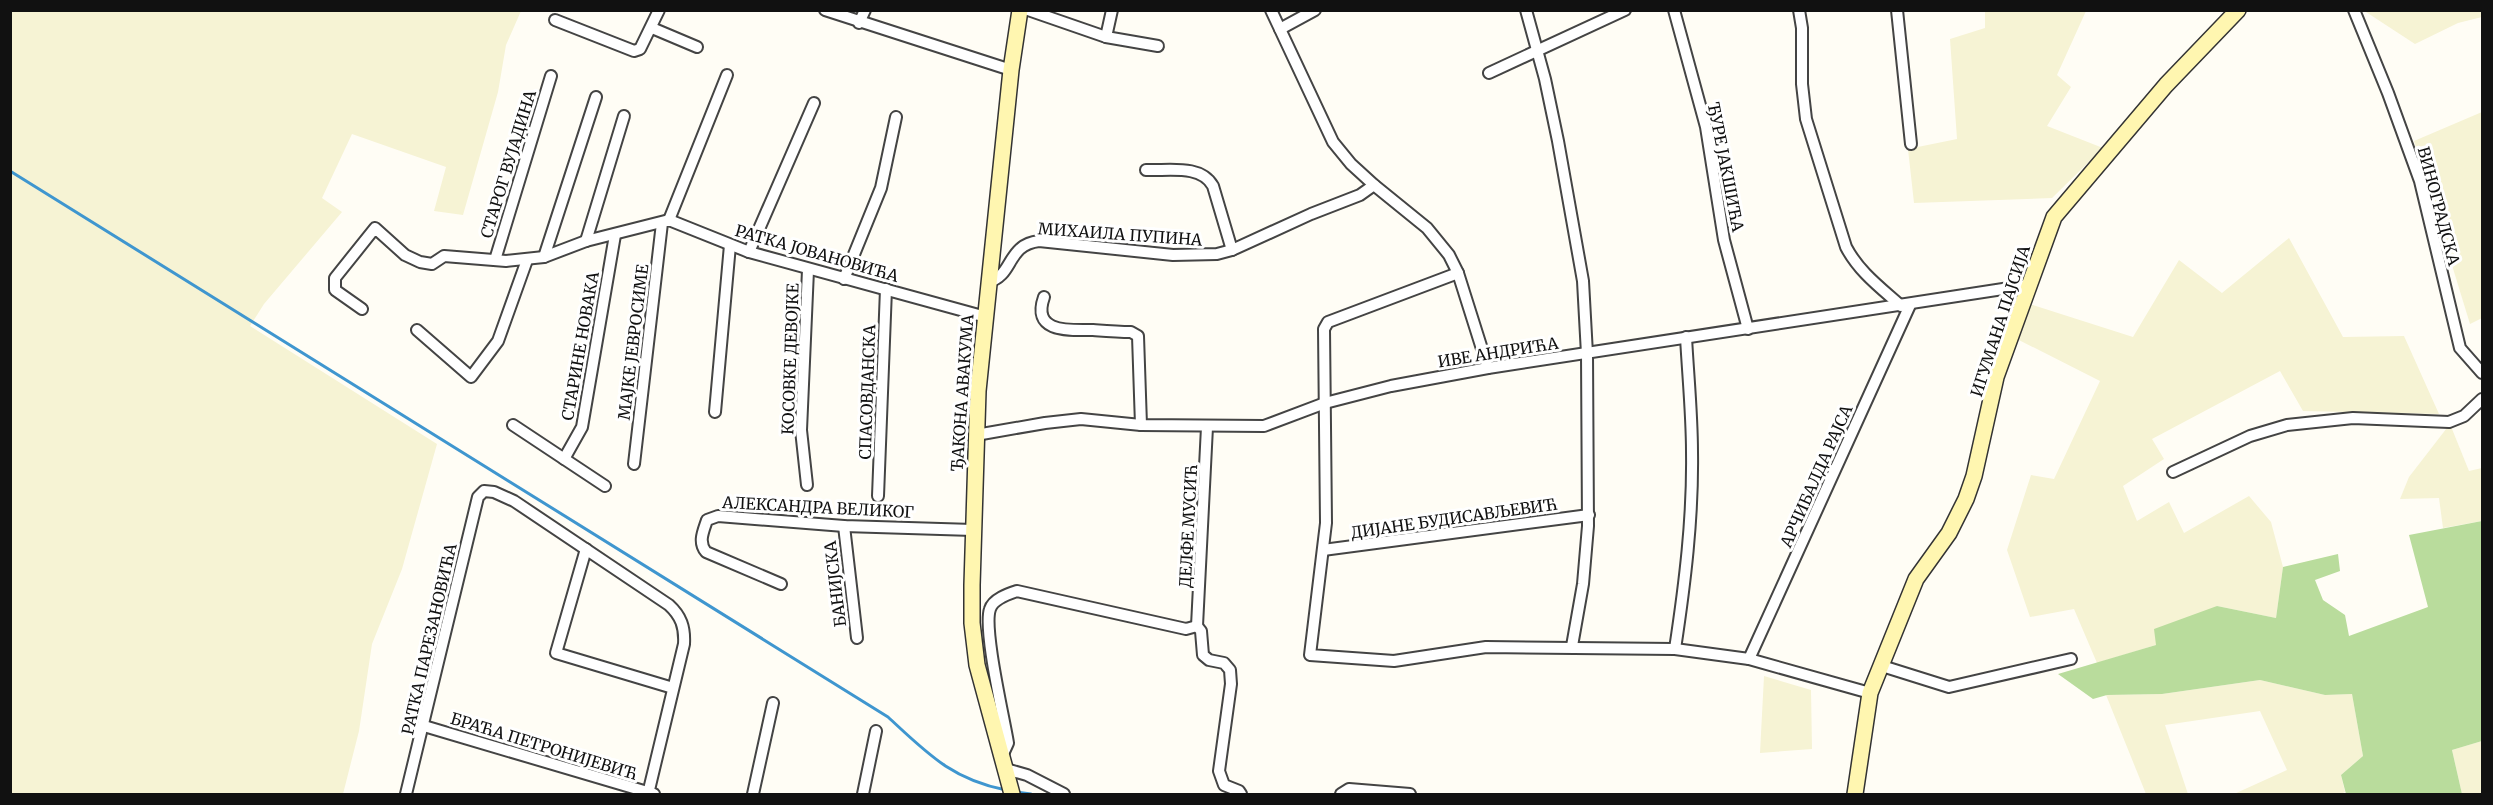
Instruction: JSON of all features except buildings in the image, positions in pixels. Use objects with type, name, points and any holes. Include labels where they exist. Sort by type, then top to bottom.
[{"type":"street","points":[[555,20],[634,51],[640,49],[659,10]]},
{"type":"street","points":[[825,10],[859,23],[1011,70]]},
{"type":"street","points":[[859,23],[865,10]]},
{"type":"street","name":"ЂАКОНА АВАКУМА","points":[[1012,795],[977,665],[972,623],[976,435],[988,282],[1011,70],[1020,10]]},
{"type":"street","points":[[1028,10],[1106,37],[1158,46]]},
{"type":"street","points":[[1106,37],[1112,10]]},
{"type":"street","points":[[1271,10],[1333,142],[1351,164],[1427,228],[1449,255],[1458,273],[1488,368]]},
{"type":"street","points":[[1280,28],[1315,10]]},
{"type":"street","points":[[1526,10],[1538,51],[1571,210],[1582,281],[1587,354],[1589,515],[1583,584],[1572,646]]},
{"type":"street","points":[[1489,73],[1625,10]]},
{"type":"street","name":"ЂУРЕ ЈАКШИЋА","points":[[1674,10],[1706,126],[1724,240],[1748,329]]},
{"type":"street","points":[[1799,10],[1802,28],[1802,84],[1806,119],[1846,247],[1866,275],[1906,306]]},
{"type":"street","points":[[1897,10],[1911,144]]},
{"type":"street","name":"ИГУМАНА ПАЈСИЈА","points":[[1855,795],[1870,693],[1916,579],[1949,533],[1966,499],[1974,476],[1996,377],[2054,217],[2166,85],[2238,10]]},
{"type":"street","name":"ВИНОГРАДСКА","points":[[2354,10],[2388,93],[2420,181],[2460,348],[2482,373]]},
{"type":"street","points":[[652,28],[697,47]]},
{"type":"street","name":"МАЈКЕ ЈЕВРОСИМЕ","points":[[634,464],[666,221],[727,75]]},
{"type":"street","name":"СТАРОГ ВУЈАДИНА","points":[[495,260],[551,76]]},
{"type":"street","points":[[544,257],[596,97]]},
{"type":"street","points":[[749,252],[814,104]]},
{"type":"street","points":[[586,241],[624,116]]},
{"type":"street","points":[[844,279],[881,188],[896,117]]},
{"type":"street","name":"МИХАИЛА ПУПИНА","points":[[1146,170],[1195,171],[1208,178],[1213,186],[1232,250]]},
{"type":"street","name":"МИХАИЛА ПУПИНА","points":[[988,282],[1002,275],[1018,249],[1030,242],[1039,241],[1173,255],[1209,255],[1232,250],[1311,214],[1360,195],[1374,185]]},
{"type":"street","points":[[362,309],[335,290],[333,285],[335,278],[375,228],[405,255],[420,262],[432,264],[444,256],[495,260],[527,260],[544,257],[586,241],[666,221]]},
{"type":"street","name":"РАТКА ЈОВАНОВИЋА","points":[[666,221],[749,252],[808,270],[986,317]]},
{"type":"street","name":"СТАРИНЕ НОВАКА","points":[[564,459],[582,427],[615,235]]},
{"type":"street","points":[[715,412],[730,245]]},
{"type":"street","points":[[417,330],[471,377],[498,341],[527,260]]},
{"type":"street","name":"КОСОВКЕ ДЕВОЈКЕ","points":[[807,485],[801,430],[808,270]]},
{"type":"street","points":[[1458,273],[1328,322],[1324,329],[1326,523],[1311,655],[1394,661],[1486,647],[1572,646],[1676,649],[1749,660],[1870,693]]},
{"type":"street","name":"ИВЕ АНДРИЋА","points":[[976,435],[1081,419],[1141,425],[1264,426],[1325,403],[1391,386],[1488,368],[1906,306],[2029,285]]},
{"type":"street","name":"СПАСОВДАНСКА","points":[[878,495],[886,289]]},
{"type":"street","points":[[1044,297],[1043,317],[1057,329],[1131,332],[1138,336],[1141,425]]},
{"type":"street","name":"АРЧИБАЛДА РАЈСА","points":[[1749,660],[1906,306]]},
{"type":"street","points":[[1676,649],[1685,586],[1691,509],[1692,451],[1686,337]]},
{"type":"street","points":[[2174,472],[2250,436],[2287,424],[2353,418],[2449,422],[2464,416],[2482,399]]},
{"type":"street","points":[[513,424],[605,486]]},
{"type":"street","name":"ДЕЛФЕ МУСИЋ","points":[[1207,427],[1197,626],[1201,631],[1203,655],[1209,660],[1224,663],[1230,670],[1219,771],[1224,785],[1239,791],[1241,795]]},
{"type":"street","name":"РАТКА ПАРЕЗАНОВИЋА","points":[[406,795],[478,497],[484,491],[494,492],[514,501],[586,549]]},
{"type":"street","name":"ДИЈАНЕ БУДИСАВЉЕВИЋ","points":[[1323,550],[1589,515]]},
{"type":"street","name":"АЛЕКСАНДРА ВЕЛИКОГ","points":[[781,584],[706,552],[701,539],[707,520],[718,516],[844,526],[973,530]]},
{"type":"street","name":"БАНИЈСКА","points":[[844,526],[857,638]]},
{"type":"street","points":[[650,794],[673,688],[685,632],[678,613],[669,604],[586,549],[556,653],[673,688]]},
{"type":"street","points":[[1064,795],[1006,766],[1008,743],[991,641],[990,610],[993,604],[1017,591],[1186,628],[1197,626]]},
{"type":"street","points":[[1882,666],[1949,687],[2070,660]]},
{"type":"street","points":[[753,795],[772,703]]},
{"type":"street","name":"БРАЋА ПЕТРОНИЈЕВИЋ","points":[[424,726],[650,794]]},
{"type":"street","points":[[863,795],[876,731]]},
{"type":"street","points":[[1341,795],[1349,789],[1410,795]]},
{"type":"shaded area","points":[[2369,10],[2482,11],[2482,17],[2458,23],[2415,44],[2366,12]]},
{"type":"shaded area","points":[[10,11],[521,11],[506,45],[498,92],[463,215],[434,211],[446,167],[352,134],[322,198],[342,212],[264,304],[250,326],[437,444],[402,569],[372,644],[359,731],[343,794],[11,794]]},
{"type":"shaded area","points":[[1985,11],[2086,11],[2057,75],[2071,87],[2047,126],[2103,148],[2052,198],[1914,203],[1908,149],[1957,139],[1950,39],[1985,28]]},
{"type":"shaded area","points":[[2482,112],[2482,318],[2470,324],[2414,141]]},
{"type":"shaded area","points":[[2289,238],[2343,337],[2404,336],[2439,414],[2303,411],[2280,371],[2152,439],[2164,459],[2123,486],[2137,521],[2169,502],[2184,533],[2249,496],[2271,522],[2283,567],[2276,618],[2217,606],[2156,645],[2097,663],[2074,609],[2030,617],[2007,550],[2031,475],[2054,479],[2100,381],[2011,336],[2023,302],[2133,337],[2179,260],[2222,293]]},
{"type":"shaded area","points":[[2450,424],[2469,471],[2482,468],[2482,521],[2443,528],[2439,498],[2400,499],[2409,477]]},
{"type":"shaded area","points":[[1764,676],[1811,690],[1812,749],[1760,753]]},
{"type":"shaded area","points":[[2260,680],[2325,695],[2352,694],[2363,756],[2341,775],[2345,792],[2341,794],[2234,794],[2287,770],[2260,711],[2165,725],[2188,794],[2146,794],[2106,695],[2162,694]]},
{"type":"shaded area","points":[[2482,741],[2482,794],[2462,794],[2452,750]]},
{"type":"green space","points":[[2482,521],[2482,741],[2452,750],[2462,794],[2346,794],[2341,775],[2363,756],[2352,694],[2325,695],[2260,680],[2162,694],[2107,695],[2093,699],[2058,674],[2156,645],[2154,629],[2217,606],[2276,618],[2283,567],[2338,554],[2340,571],[2315,580],[2323,600],[2345,615],[2349,636],[2428,607],[2409,535]]},
{"type":"waterway","points":[[10,171],[888,717],[928,753],[955,772],[1006,790]]},
{"type":"waterway","points":[[1015,792],[1031,794]]}]
